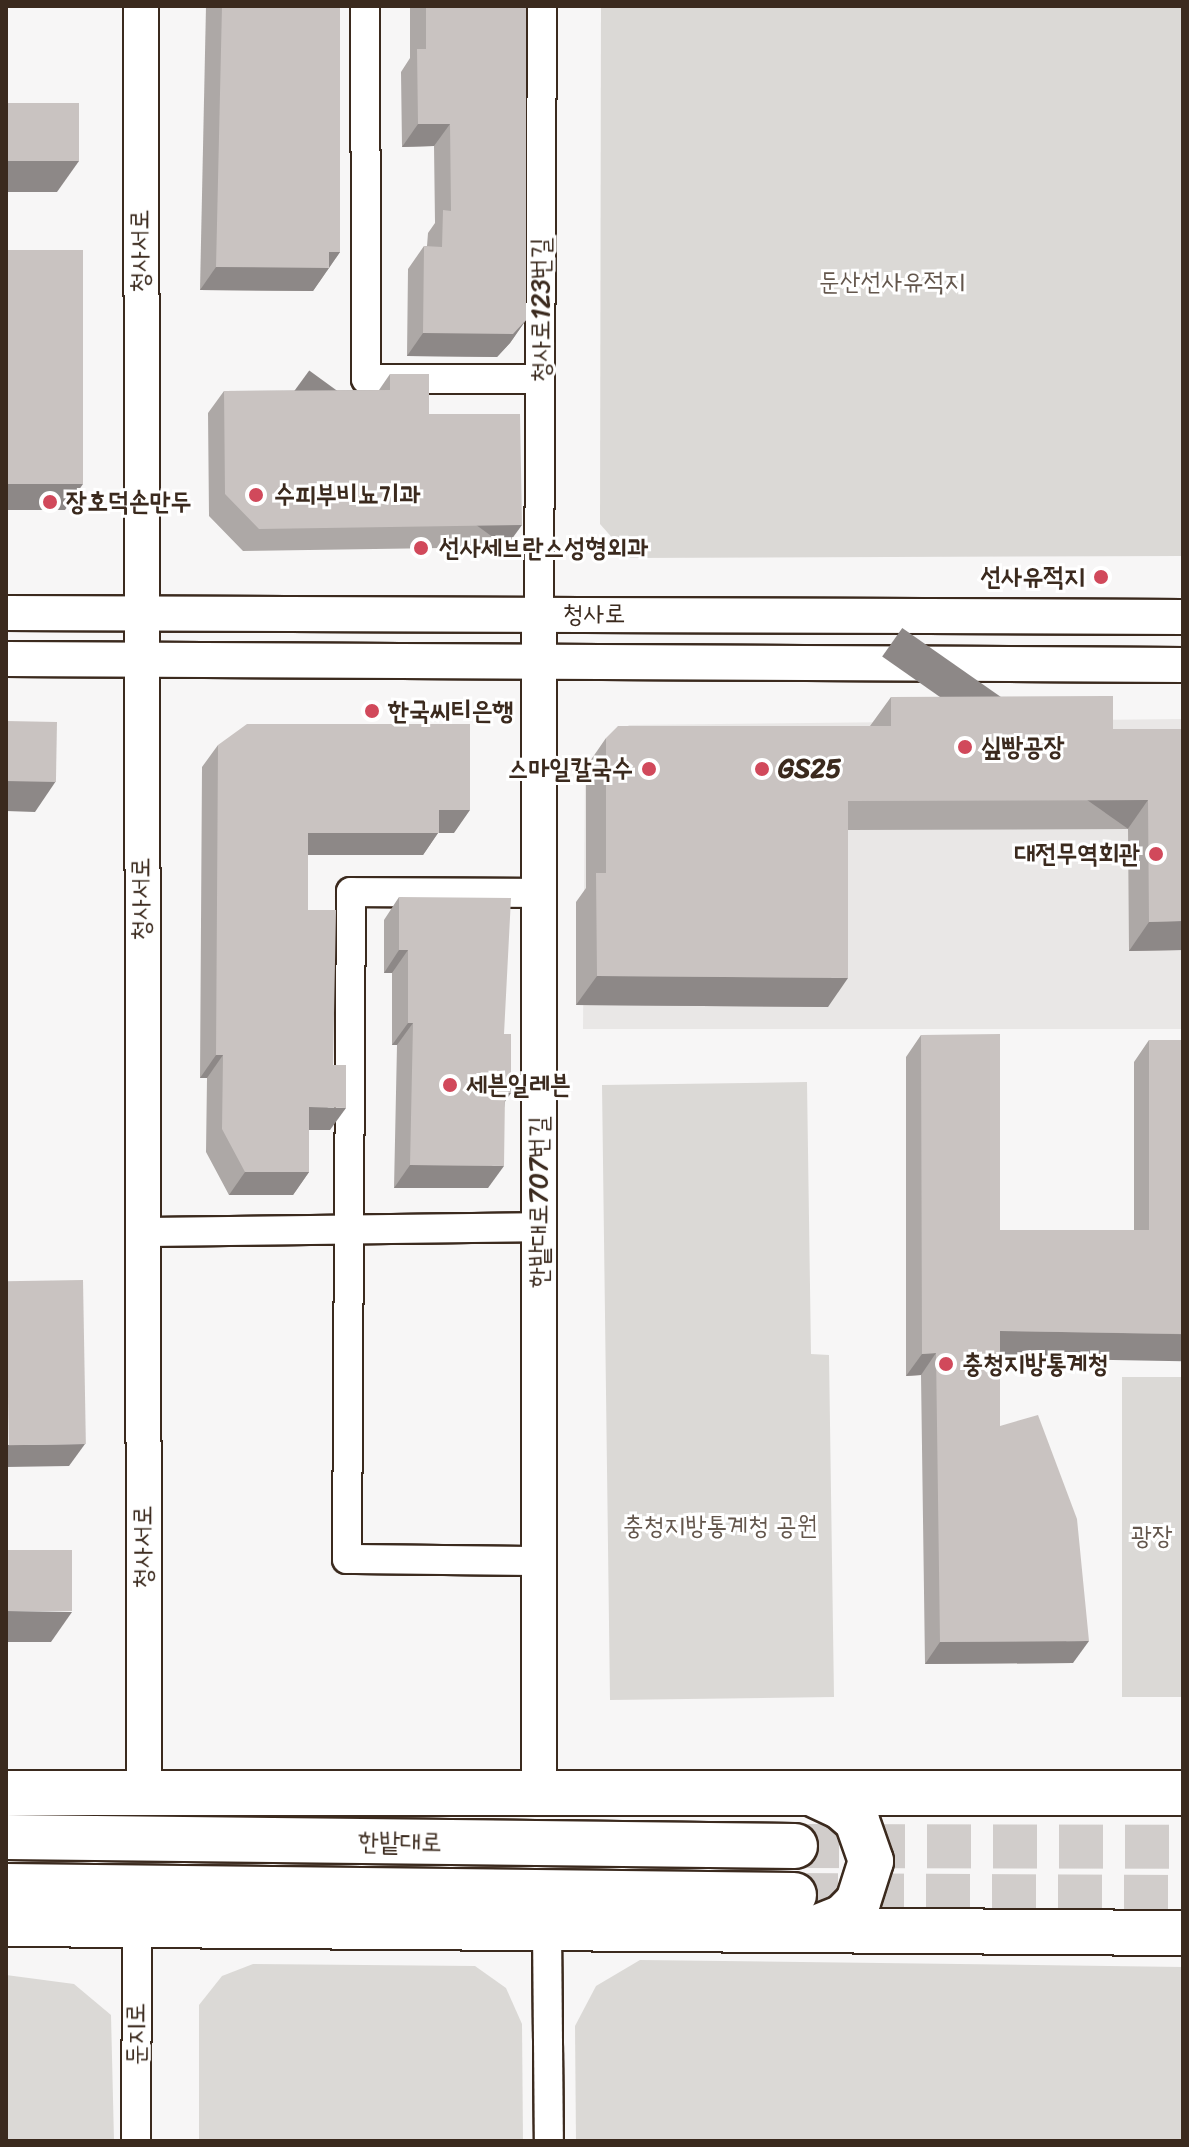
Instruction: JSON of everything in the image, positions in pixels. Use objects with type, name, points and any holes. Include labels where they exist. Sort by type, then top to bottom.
[{"type":"main road","points":[[6,1793],[539,1790],[1183,1793]]},
{"type":"main road","points":[[802,1912],[843,1917],[858,1902],[871,1861],[857,1821],[841,1807],[811,1793]]},
{"type":"main road","name":"한밭대로","points":[[6,1837],[795,1846]]},
{"type":"main road","name":"한밭대로","points":[[6,1886],[802,1912]]},
{"type":"main road","points":[[6,1924],[547,1927],[802,1912],[1183,1933]]},
{"type":"street","name":"청사서로","points":[[141,6],[144,1793]]},
{"type":"street","points":[[365,6],[366,379],[540,379]]},
{"type":"street","name":"청사로123번길","points":[[539,614],[542,6]]},
{"type":"street","name":"청사로","points":[[6,613],[1183,617]]},
{"type":"street","name":"한밭대로707번길","points":[[539,614],[539,1790]]},
{"type":"street","name":"청사로","points":[[6,659],[1183,665]]},
{"type":"street","points":[[539,893],[351,892],[347,1559],[539,1561]]},
{"type":"street","points":[[142,1232],[539,1227]]},
{"type":"street","name":"둔지로","points":[[136,2141],[137,1927]]},
{"type":"street","points":[[547,1927],[549,2141]]},
{"type":"shaded area","points":[[1183,719],[1183,1029],[583,1029],[585,776],[592,758],[629,725]]},
{"type":"green space","name":"둔산선사유적지","points":[[601,6],[1183,6],[1183,556],[630,558],[600,524]]},
{"type":"green space","name":"충청지방통계청 공원","points":[[807,1082],[811,1354],[829,1355],[834,1697],[610,1700],[602,1085]]},
{"type":"green space","name":"광장","points":[[1122,1377],[1183,1377],[1183,1697],[1122,1697]]},
{"type":"green space","points":[[640,1960],[1183,1967],[1183,2141],[576,2141],[575,2026],[596,1986]]},
{"type":"green space","points":[[253,1964],[475,1966],[506,1988],[522,2024],[523,2141],[199,2141],[199,2005],[222,1976]]},
{"type":"green space","points":[[6,1975],[74,1984],[111,2015],[114,2141],[6,2141]]},
{"type":"building","points":[[222,6],[340,6],[340,252],[329,252],[329,268],[216,267]]},
{"type":"building","points":[[426,6],[526,6],[526,320],[513,334],[423,333],[424,246],[442,247],[443,210],[451,211],[450,124],[418,124],[417,49],[426,49]]},
{"type":"building","points":[[6,103],[79,103],[79,161],[6,161]]},
{"type":"building","points":[[6,250],[83,250],[83,484],[6,484]]},
{"type":"building","points":[[390,374],[429,374],[429,414],[520,414],[522,525],[259,529],[225,494],[224,391],[390,390]]},
{"type":"building","points":[[1113,696],[1113,729],[1183,729],[1183,921],[1149,922],[1148,800],[848,801],[848,978],[597,976],[596,873],[606,873],[606,738],[618,726],[891,726],[891,697]]},
{"type":"building","points":[[6,721],[57,722],[56,782],[6,781]]},
{"type":"building","points":[[247,724],[470,724],[470,810],[439,810],[439,833],[308,833],[308,910],[336,910],[333,1065],[346,1065],[346,1108],[309,1107],[309,1172],[245,1172],[222,1129],[223,1055],[216,1055],[218,745]]},
{"type":"building","points":[[399,897],[511,898],[504,1034],[511,1034],[511,1093],[505,1093],[504,1166],[410,1165],[413,1023],[408,1023],[408,950],[399,950]]},
{"type":"building","points":[[1000,1034],[1000,1230],[1149,1230],[1149,1040],[1183,1040],[1183,1334],[1000,1331],[1000,1426],[1038,1415],[1077,1519],[1089,1641],[940,1642],[936,1353],[922,1354],[921,1035]]},
{"type":"building","points":[[83,1280],[86,1444],[9,1445],[6,1281]]},
{"type":"building","points":[[6,1550],[72,1550],[72,1611],[6,1611]]},
{"type":"tunnel","points":[[795,1846],[1183,1847]]},
{"type":"tunnel","points":[[794,1895],[1183,1897]]},
{"type":"place","name":"수피부비뇨기과","points":[[256,495]]},
{"type":"place","name":"장호덕손만두","points":[[50,502]]},
{"type":"place","name":"선사세브란스성형외과","points":[[421,548]]},
{"type":"place","name":"선사유적지","points":[[1101,577]]},
{"type":"place","name":"한국씨티은행","points":[[372,711]]},
{"type":"place","name":"싶빵공장","points":[[965,747]]},
{"type":"place","name":"스마일칼국수","points":[[649,769]]},
{"type":"place","name":"GS25","points":[[762,769]]},
{"type":"place","name":"대전무역회관","points":[[1156,854]]},
{"type":"place","name":"세븐일레븐","points":[[450,1085]]},
{"type":"place","name":"충청지방통계청","points":[[946,1364]]}]
